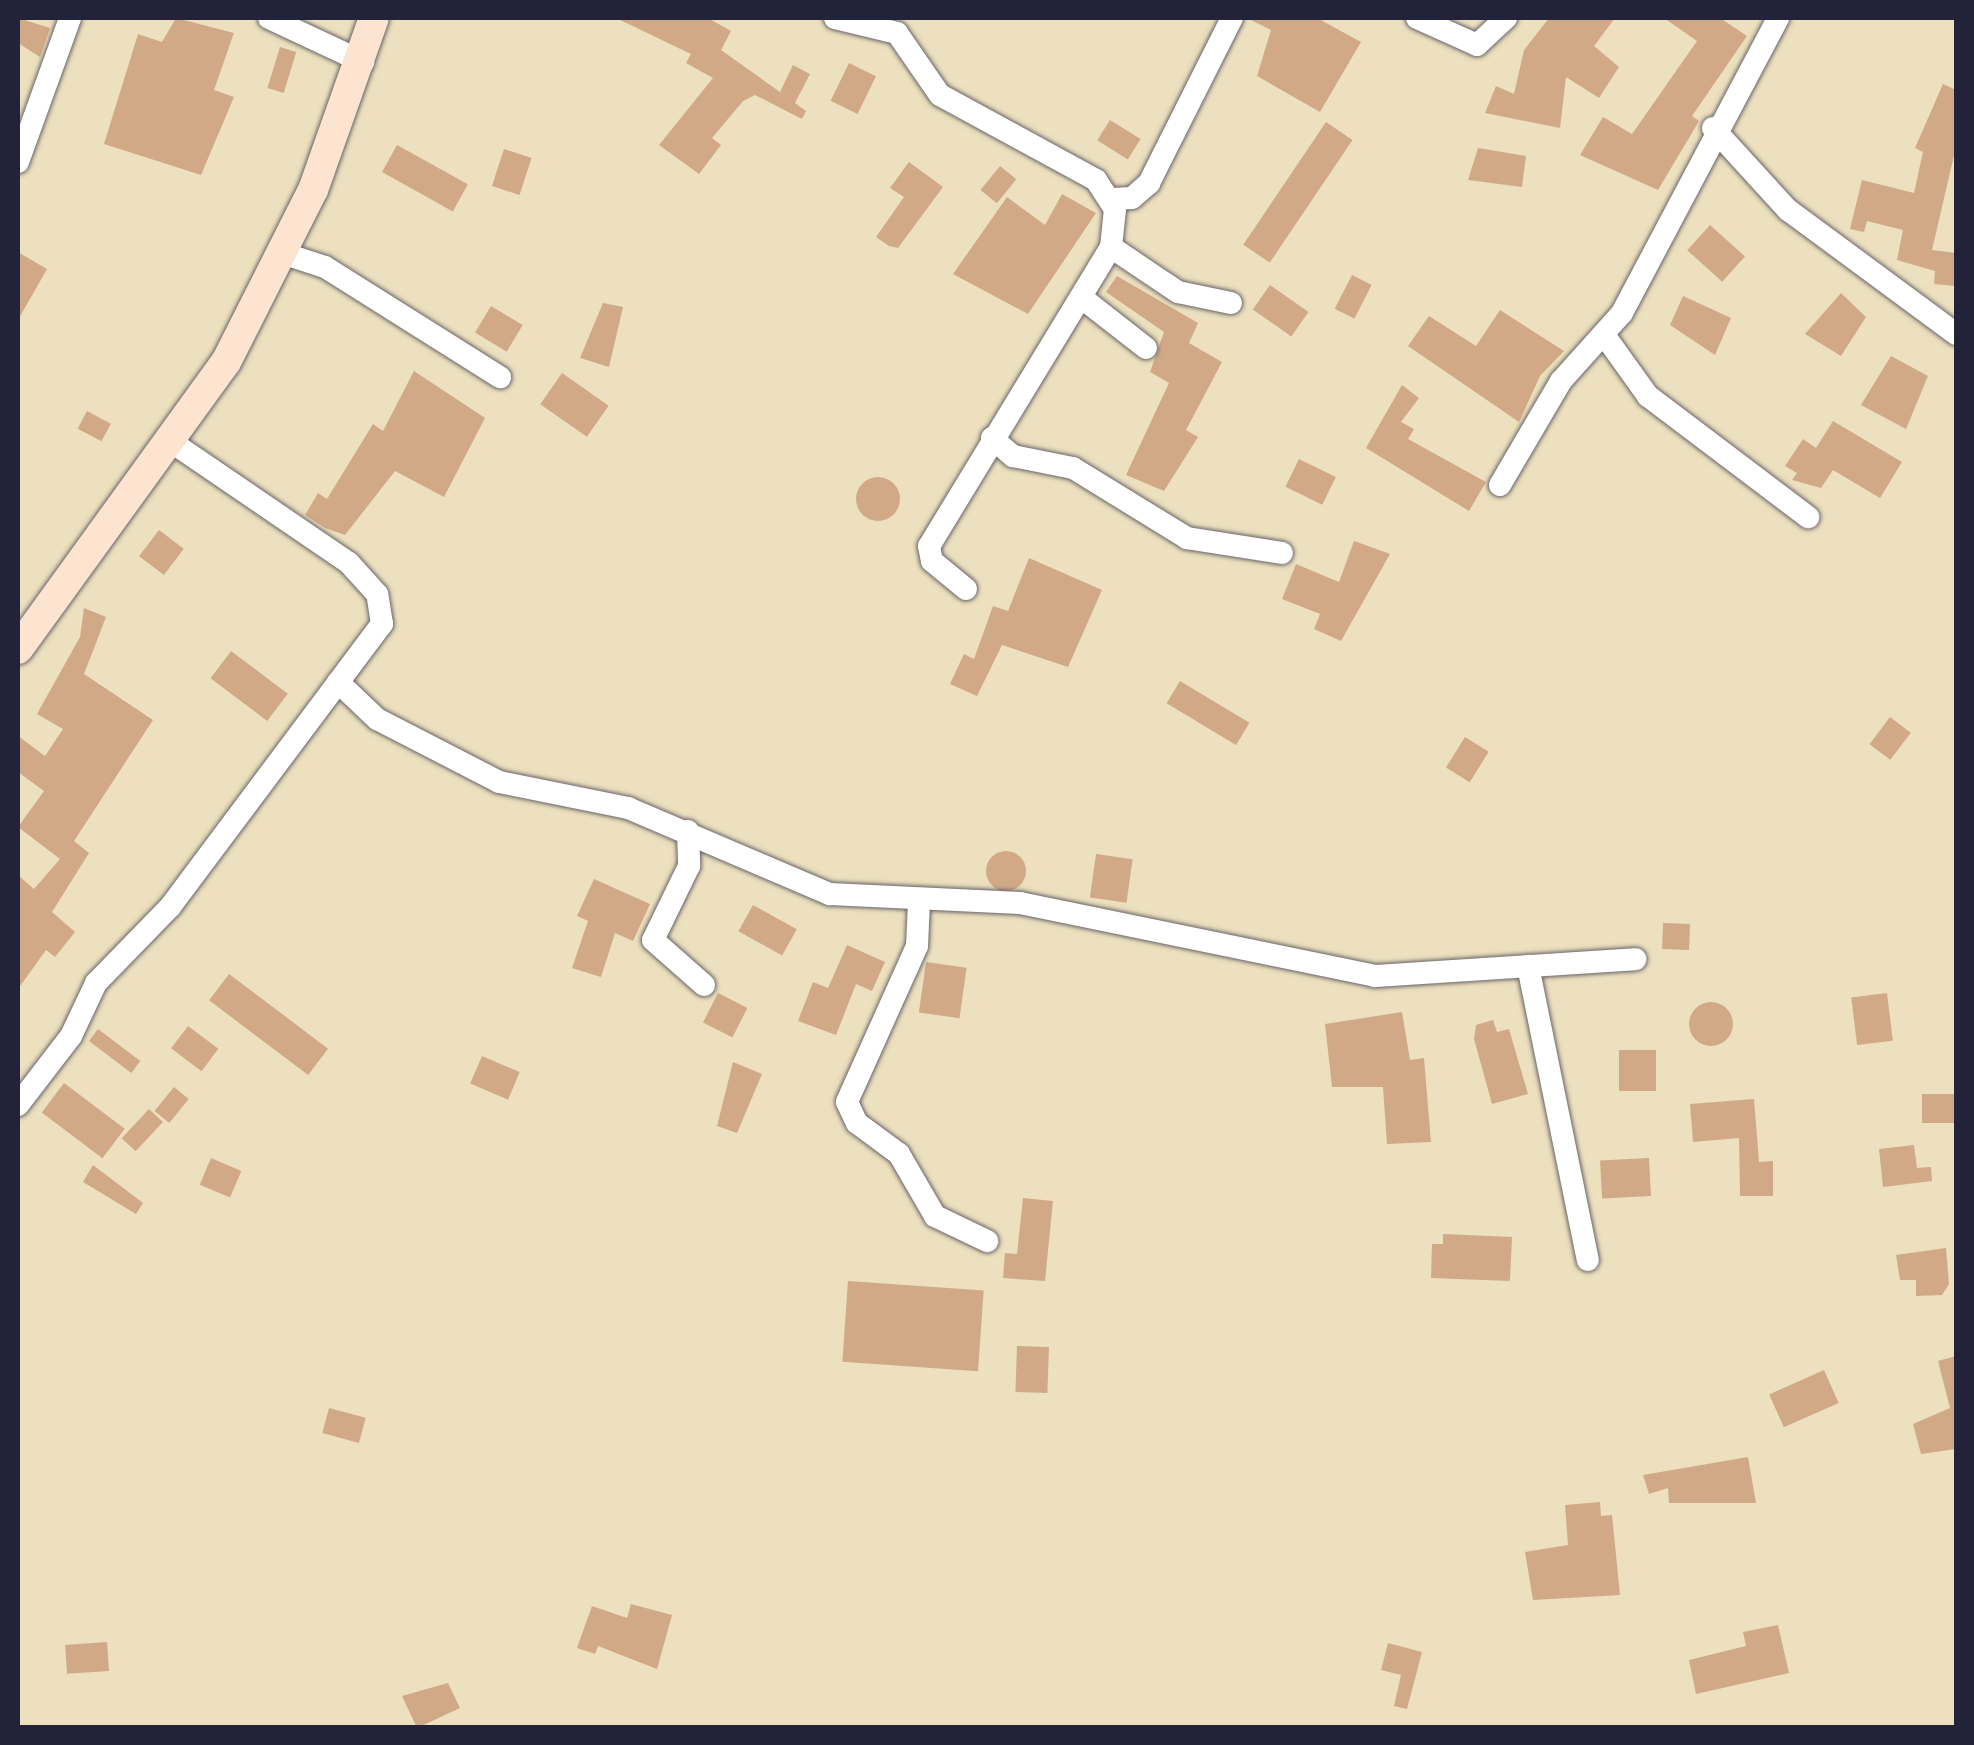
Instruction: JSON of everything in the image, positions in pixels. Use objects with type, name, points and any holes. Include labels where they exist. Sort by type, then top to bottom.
[{"type":"main road","points":[[18,649],[173,443],[285,254],[363,62],[374,18]]},
{"type":"street","points":[[18,162],[70,18]]},
{"type":"street","points":[[269,18],[363,62]]},
{"type":"street","points":[[835,18],[897,33],[940,94],[1096,180],[1112,198],[1111,247],[928,546],[932,561],[966,589]]},
{"type":"street","points":[[1112,198],[1132,198],[1149,183],[1232,18]]},
{"type":"street","points":[[1417,18],[1476,45],[1506,18]]},
{"type":"street","points":[[1500,485],[1561,381],[1605,336],[1713,128],[1778,18]]},
{"type":"street","points":[[1713,128],[1788,210],[1956,334]]},
{"type":"street","points":[[1111,247],[1178,292],[1231,302]]},
{"type":"street","points":[[285,254],[324,267],[500,377]]},
{"type":"street","points":[[1082,298],[1146,348]]},
{"type":"street","points":[[1605,336],[1648,396],[1808,517]]},
{"type":"street","points":[[992,438],[1012,456],[1073,468],[1187,538],[1282,553]]},
{"type":"street","points":[[18,1105],[70,1036],[96,983],[170,907],[382,624],[377,594],[349,563],[173,443]]},
{"type":"street","points":[[338,682],[377,719],[499,782],[628,808],[797,884],[919,902],[1020,902],[1375,976],[1636,959]]},
{"type":"street","points":[[688,832],[690,866],[653,940],[704,985]]},
{"type":"street","points":[[919,902],[918,946],[847,1102],[857,1123],[898,1154],[936,1216],[987,1241]]},
{"type":"street","points":[[1528,966],[1588,1260]]},
{"type":"building","points":[[18,18],[50,28],[40,57],[18,43]]},
{"type":"building","points":[[176,18],[234,33],[214,90],[234,97],[201,175],[104,144],[138,34],[162,42]]},
{"type":"building","points":[[616,18],[708,18],[731,31],[721,50],[780,92],[793,65],[810,74],[795,103],[806,111],[802,119],[755,95],[743,101],[712,138],[721,145],[699,174],[659,145],[713,78],[686,63],[691,54]]},
{"type":"building","points":[[1247,18],[1317,18],[1361,42],[1320,112],[1257,76],[1271,30]]},
{"type":"building","points":[[1549,18],[1615,18],[1594,46],[1619,67],[1599,98],[1566,77],[1560,128],[1485,113],[1496,86],[1514,94],[1524,50]]},
{"type":"building","points":[[1664,18],[1720,18],[1747,36],[1692,116],[1699,121],[1658,190],[1580,155],[1603,117],[1632,134],[1697,41]]},
{"type":"building","points":[[280,47],[296,52],[284,93],[267,88]]},
{"type":"building","points":[[849,63],[876,76],[858,114],[831,101]]},
{"type":"building","points":[[1943,84],[1956,90],[1956,147],[1932,250],[1956,253],[1955,286],[1934,284],[1935,271],[1897,260],[1903,230],[1867,221],[1864,232],[1850,229],[1862,180],[1914,193],[1923,152],[1915,148]]},
{"type":"building","points":[[1110,120],[1141,139],[1128,159],[1097,140]]},
{"type":"building","points":[[1326,122],[1353,140],[1270,263],[1243,245]]},
{"type":"building","points":[[397,145],[468,184],[453,211],[382,172]]},
{"type":"building","points":[[1478,148],[1526,156],[1522,187],[1468,180]]},
{"type":"building","points":[[504,149],[532,158],[520,195],[492,186]]},
{"type":"building","points":[[909,162],[943,187],[898,248],[876,237],[904,197],[890,188]]},
{"type":"building","points":[[1000,166],[1016,179],[997,203],[980,190]]},
{"type":"building","points":[[1062,194],[1096,213],[1028,314],[953,274],[1007,197],[1045,225]]},
{"type":"building","points":[[1710,225],[1745,256],[1722,282],[1687,250]]},
{"type":"building","points":[[18,252],[47,269],[18,320]]},
{"type":"building","points":[[1352,275],[1372,285],[1354,319],[1335,309]]},
{"type":"building","points":[[1117,276],[1198,323],[1189,343],[1222,362],[1186,430],[1198,437],[1164,491],[1126,475],[1169,383],[1150,372],[1164,332],[1106,292]]},
{"type":"building","points":[[1270,285],[1309,312],[1291,337],[1253,310]]},
{"type":"building","points":[[1841,293],[1866,317],[1841,356],[1805,334]]},
{"type":"building","points":[[1683,296],[1731,318],[1715,355],[1670,325]]},
{"type":"building","points":[[603,303],[623,307],[609,367],[580,358]]},
{"type":"building","points":[[491,306],[523,325],[507,352],[475,333]]},
{"type":"building","points":[[1500,310],[1564,351],[1540,376],[1519,422],[1408,346],[1429,316],[1476,346]]},
{"type":"building","points":[[1891,356],[1928,376],[1906,429],[1861,405]]},
{"type":"building","points":[[414,371],[485,418],[444,497],[395,471],[345,535],[305,515],[318,493],[327,499],[373,424],[383,431]]},
{"type":"building","points":[[562,373],[609,406],[587,437],[540,404]]},
{"type":"building","points":[[1402,385],[1419,398],[1401,422],[1414,429],[1408,439],[1486,482],[1469,511],[1366,448]]},
{"type":"building","points":[[87,411],[111,424],[101,441],[78,429]]},
{"type":"building","points":[[1833,421],[1902,462],[1880,498],[1833,470],[1821,488],[1792,480],[1797,473],[1785,466],[1803,439],[1816,448]]},
{"type":"building","points":[[1299,459],[1336,477],[1322,505],[1285,487]]},
{"type":"building","points":[[878,477],[894,483],[900,499],[894,515],[878,521],[862,515],[856,499],[862,483]]},
{"type":"building","points":[[159,530],[184,549],[164,575],[139,556]]},
{"type":"building","points":[[1354,541],[1390,554],[1341,641],[1314,629],[1320,614],[1282,599],[1296,564],[1339,582]]},
{"type":"building","points":[[1029,558],[1102,590],[1068,667],[1002,645],[977,696],[950,684],[964,654],[974,659],[993,606],[1008,611]]},
{"type":"building","points":[[84,608],[106,617],[84,674],[153,720],[74,841],[89,853],[52,912],[75,932],[55,957],[46,950],[18,989],[18,875],[34,889],[60,859],[18,827],[44,791],[18,772],[18,736],[45,756],[63,729],[37,714],[80,637]]},
{"type":"building","points":[[231,651],[288,694],[267,721],[211,678]]},
{"type":"building","points":[[1180,681],[1249,723],[1236,745],[1167,703]]},
{"type":"building","points":[[1890,717],[1911,733],[1890,760],[1870,744]]},
{"type":"building","points":[[1465,737],[1489,752],[1470,782],[1446,768]]},
{"type":"building","points":[[1006,851],[1020,857],[1026,871],[1020,885],[1006,891],[992,885],[986,871],[992,857]]},
{"type":"building","points":[[1096,854],[1133,859],[1127,903],[1090,898]]},
{"type":"building","points":[[594,879],[650,904],[633,941],[615,933],[601,977],[572,968],[588,921],[577,916]]},
{"type":"building","points":[[753,905],[797,929],[782,955],[738,931]]},
{"type":"building","points":[[1663,923],[1690,924],[1689,950],[1662,949]]},
{"type":"building","points":[[847,945],[885,962],[872,991],[856,984],[836,1035],[798,1021],[813,982],[828,988]]},
{"type":"building","points":[[926,962],[967,968],[960,1018],[919,1013]]},
{"type":"building","points":[[229,974],[328,1049],[308,1075],[209,1000]]},
{"type":"building","points":[[718,993],[747,1008],[732,1037],[703,1022]]},
{"type":"building","points":[[1887,993],[1893,1041],[1857,1045],[1851,997]]},
{"type":"building","points":[[1711,1002],[1727,1008],[1733,1024],[1727,1040],[1711,1046],[1695,1040],[1689,1024],[1695,1008]]},
{"type":"building","points":[[1402,1012],[1410,1060],[1424,1058],[1431,1142],[1387,1144],[1383,1087],[1332,1087],[1325,1024]]},
{"type":"building","points":[[1493,1020],[1497,1032],[1509,1029],[1528,1094],[1492,1104],[1474,1039],[1476,1025]]},
{"type":"building","points":[[188,1026],[218,1049],[201,1071],[171,1048]]},
{"type":"building","points":[[98,1029],[140,1061],[131,1073],[89,1041]]},
{"type":"building","points":[[1619,1050],[1656,1050],[1656,1091],[1619,1091]]},
{"type":"building","points":[[482,1056],[520,1072],[508,1100],[470,1084]]},
{"type":"building","points":[[733,1062],[762,1074],[737,1133],[717,1126]]},
{"type":"building","points":[[64,1083],[125,1129],[102,1158],[42,1113]]},
{"type":"building","points":[[174,1087],[189,1099],[169,1123],[154,1111]]},
{"type":"building","points":[[1922,1094],[1956,1094],[1956,1123],[1922,1123]]},
{"type":"building","points":[[1754,1099],[1759,1162],[1773,1161],[1773,1196],[1740,1196],[1739,1138],[1693,1142],[1690,1104]]},
{"type":"building","points":[[149,1109],[163,1122],[136,1151],[122,1138]]},
{"type":"building","points":[[1914,1145],[1917,1168],[1931,1167],[1932,1181],[1883,1187],[1879,1149]]},
{"type":"building","points":[[211,1158],[241,1171],[230,1198],[200,1185]]},
{"type":"building","points":[[1649,1158],[1651,1196],[1602,1199],[1600,1161]]},
{"type":"building","points":[[93,1165],[143,1203],[136,1214],[83,1182]]},
{"type":"building","points":[[1023,1198],[1053,1201],[1045,1281],[1003,1278],[1005,1253],[1017,1254]]},
{"type":"building","points":[[1443,1234],[1512,1237],[1510,1281],[1431,1278],[1432,1244],[1443,1244]]},
{"type":"building","points":[[1946,1248],[1949,1284],[1942,1295],[1916,1296],[1916,1280],[1900,1280],[1896,1255]]},
{"type":"building","points":[[848,1281],[984,1290],[978,1371],[842,1362]]},
{"type":"building","points":[[1017,1346],[1049,1347],[1047,1393],[1015,1392]]},
{"type":"building","points":[[1956,1356],[1956,1449],[1921,1454],[1913,1424],[1950,1408],[1938,1361]]},
{"type":"building","points":[[1824,1370],[1839,1403],[1784,1427],[1769,1394]]},
{"type":"building","points":[[329,1408],[366,1418],[359,1443],[322,1433]]},
{"type":"building","points":[[1748,1457],[1756,1503],[1669,1503],[1668,1488],[1649,1494],[1643,1475]]},
{"type":"building","points":[[1600,1502],[1601,1516],[1612,1515],[1620,1595],[1533,1600],[1525,1552],[1568,1545],[1565,1505]]},
{"type":"building","points":[[631,1604],[672,1615],[657,1669],[598,1646],[595,1654],[577,1648],[592,1606],[627,1618]]},
{"type":"building","points":[[1778,1625],[1789,1673],[1696,1694],[1689,1660],[1746,1646],[1743,1632]]},
{"type":"building","points":[[107,1642],[109,1671],[67,1674],[65,1645]]},
{"type":"building","points":[[1388,1643],[1422,1652],[1407,1709],[1394,1706],[1401,1675],[1381,1670]]},
{"type":"building","points":[[448,1683],[460,1708],[417,1728],[402,1696]]}]
